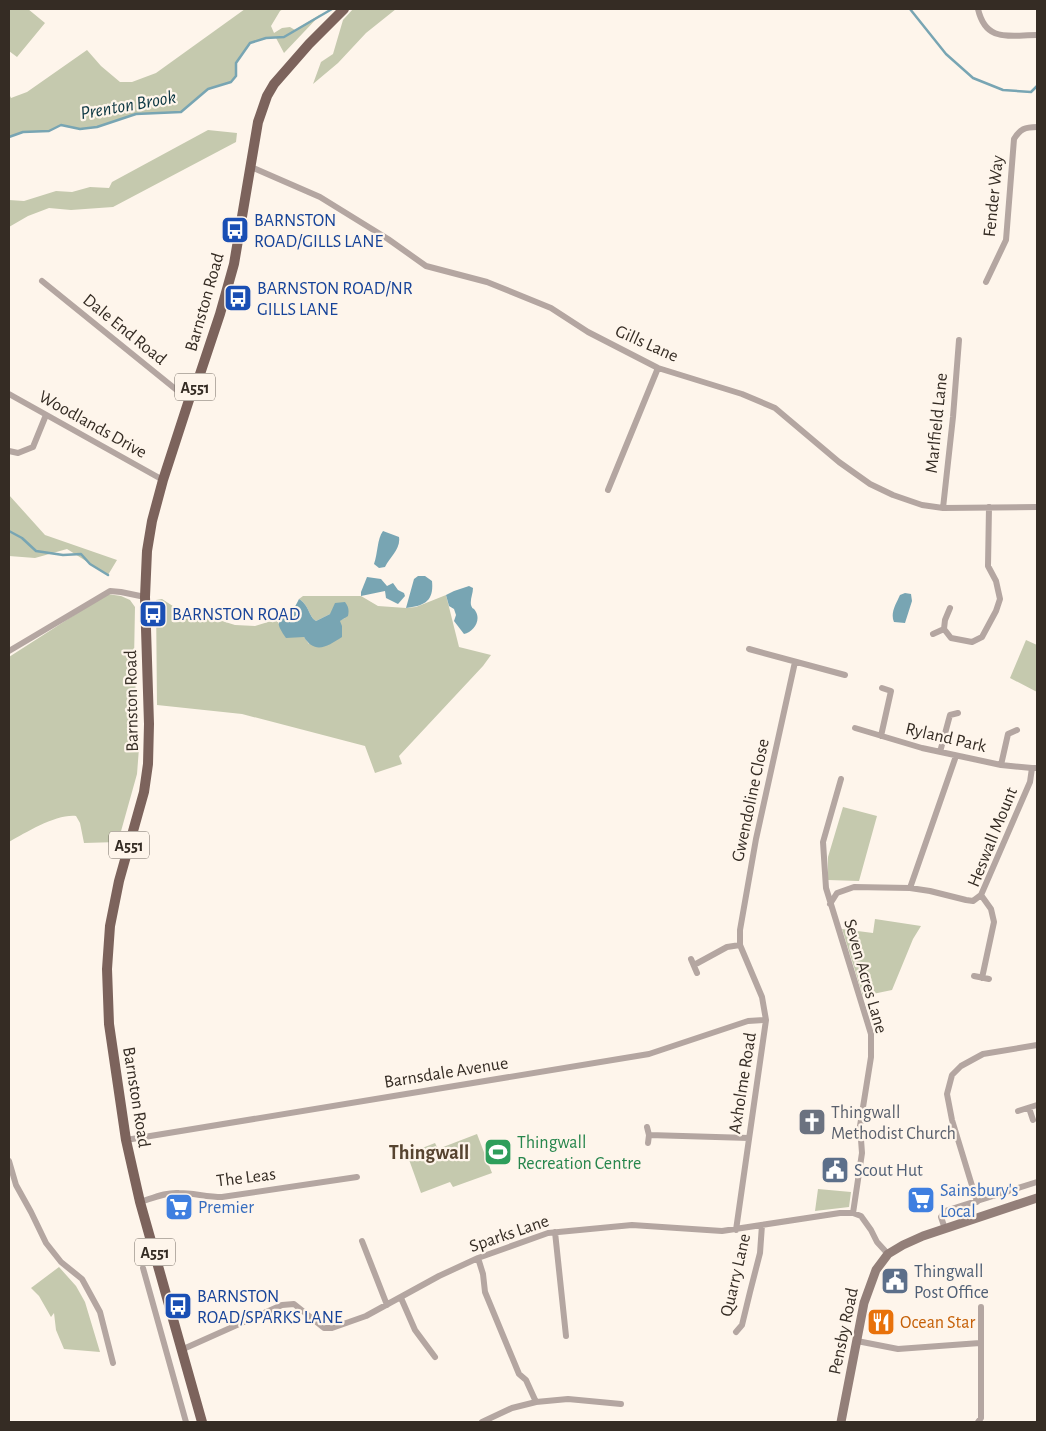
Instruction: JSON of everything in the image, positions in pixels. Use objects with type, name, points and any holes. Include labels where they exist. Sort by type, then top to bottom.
[{"type":"main road","name":"Barnston Road","points":[[202,1422],[140,1202],[126,1140],[108,1024],[107,968],[110,926],[119,881],[144,792],[148,764],[149,724],[145,597],[147,551],[152,521],[163,480],[220,314],[234,264],[258,122],[267,96],[274,84],[309,44],[344,9]]},
{"type":"main road","name":"Pensby Road","points":[[841,1422],[869,1285],[876,1270],[888,1254],[903,1245],[945,1229],[1037,1198]]},
{"type":"street","points":[[978,9],[981,20],[987,29],[998,35],[1037,35]]},
{"type":"street","name":"Fender Way","points":[[986,282],[1006,240],[1014,139],[1020,131],[1027,127],[1037,127]]},
{"type":"street","name":"Gills Lane","points":[[251,167],[320,197],[388,239],[426,266],[487,282],[551,308],[588,332],[658,368],[742,394],[775,408],[839,462],[870,484],[893,495],[922,505],[943,508],[1037,507]]},
{"type":"street","name":"Dale End Road","points":[[42,280],[189,400]]},
{"type":"street","name":"Marlfield Lane","points":[[943,508],[959,340]]},
{"type":"street","points":[[608,490],[658,368]]},
{"type":"street","name":"Woodlands Drive","points":[[9,394],[163,480]]},
{"type":"street","points":[[9,451],[18,453],[33,447],[46,415]]},
{"type":"street","points":[[950,608],[945,620],[944,629],[951,638],[972,642],[982,637],[996,611],[1000,599],[996,581],[988,566],[988,507]]},
{"type":"street","points":[[9,651],[110,591],[145,597]]},
{"type":"street","points":[[933,634],[944,629]]},
{"type":"street","points":[[749,649],[845,675]]},
{"type":"street","name":"Gwendoline Close","points":[[740,945],[740,930],[756,839],[795,662]]},
{"type":"street","points":[[881,736],[892,691],[882,688]]},
{"type":"street","points":[[944,710],[950,715]]},
{"type":"street","points":[[950,715],[958,712]]},
{"type":"street","points":[[940,752],[950,715]]},
{"type":"street","name":"Ryland Park","points":[[854,728],[956,756],[1001,765],[1034,768]]},
{"type":"street","points":[[1001,765],[1008,734],[1004,728]]},
{"type":"street","points":[[1008,734],[1017,730]]},
{"type":"street","points":[[910,888],[956,756]]},
{"type":"street","name":"Heswall Mount","points":[[974,976],[986,978],[994,922],[992,909],[981,896],[1030,782],[1034,768]]},
{"type":"street","name":"Seven Acres Lane","points":[[841,779],[823,842],[826,888],[871,1034],[871,1057],[860,1126],[862,1153],[853,1213]]},
{"type":"street","points":[[830,904],[837,893],[854,886],[910,888],[973,901],[981,896]]},
{"type":"street","points":[[697,973],[692,962],[727,947],[740,945]]},
{"type":"street","name":"Axholme Road","points":[[736,1230],[766,1020],[762,997],[740,945]]},
{"type":"street","name":"Barnsdale Avenue","points":[[126,1140],[649,1054],[728,1029],[748,1020],[766,1020]]},
{"type":"street","points":[[978,1202],[948,1103],[947,1094],[952,1076],[961,1066],[983,1054],[1037,1045]]},
{"type":"street","points":[[1018,1112],[1037,1105]]},
{"type":"street","points":[[1029,1108],[1033,1120]]},
{"type":"street","points":[[646,1127],[649,1135],[648,1143]]},
{"type":"street","points":[[649,1135],[748,1138]]},
{"type":"street","points":[[9,1162],[16,1185],[46,1243],[61,1262],[82,1279],[100,1312],[113,1363]]},
{"type":"street","name":"The Leas","points":[[140,1202],[178,1192],[210,1197],[222,1196],[357,1177]]},
{"type":"street","points":[[945,1229],[941,1217],[945,1211],[1037,1182]]},
{"type":"street","name":"Sparks Lane","points":[[181,1350],[282,1304],[294,1304],[324,1328],[330,1328],[366,1316],[439,1276],[478,1258],[527,1239],[555,1232],[632,1225],[722,1231],[840,1213],[853,1213]]},
{"type":"street","points":[[853,1213],[861,1216],[877,1242],[888,1254]]},
{"type":"street","name":"Quarry Lane","points":[[736,1332],[742,1325],[760,1253],[762,1225]]},
{"type":"street","points":[[555,1232],[566,1336]]},
{"type":"street","points":[[362,1242],[387,1305]]},
{"type":"street","points":[[478,1258],[483,1274],[485,1292],[519,1374],[526,1380],[536,1402]]},
{"type":"street","points":[[142,1268],[186,1422]]},
{"type":"street","points":[[400,1298],[415,1330],[435,1357]]},
{"type":"street","points":[[978,1422],[981,1418],[981,1307]]},
{"type":"street","points":[[857,1341],[898,1349],[980,1343]]},
{"type":"street","points":[[482,1422],[512,1408],[536,1402],[568,1399],[621,1404]]},
{"type":"green space","points":[[9,9],[28,9],[45,23],[17,57],[9,51]]},
{"type":"green space","points":[[245,9],[283,9],[271,26],[274,33],[282,28],[290,27],[295,30],[321,14],[284,53],[276,38],[266,38],[250,43],[236,63],[236,76],[231,82],[208,89],[181,112],[136,114],[97,127],[80,129],[61,125],[49,131],[23,132],[9,137],[9,94],[11,98],[27,92],[87,50],[101,66],[120,82],[132,82],[156,73]]},
{"type":"green space","points":[[353,9],[396,9],[366,33],[338,63],[313,84],[321,62],[333,54],[343,20]]},
{"type":"green space","points":[[208,130],[237,133],[236,142],[113,207],[71,210],[49,208],[28,216],[9,227],[9,200],[24,201],[56,191],[72,192],[90,187],[109,188],[112,182]]},
{"type":"green space","points":[[9,495],[45,535],[117,560],[108,575],[67,549],[35,558],[9,556]]},
{"type":"green space","points":[[107,594],[121,596],[130,600],[135,607],[134,660],[139,748],[137,774],[118,842],[84,843],[80,823],[76,816],[68,816],[51,821],[9,842],[9,657]]},
{"type":"green space","points":[[446,595],[459,647],[491,655],[399,756],[402,764],[375,773],[365,746],[242,714],[157,705],[156,600],[162,599],[182,612],[206,616],[235,625],[255,626],[281,618],[278,623],[295,637],[304,637],[309,644],[345,618],[330,614],[316,621],[299,599],[303,596],[361,596],[378,606],[406,608],[416,607]]},
{"type":"green space","points":[[1026,640],[1037,645],[1037,692],[1010,678]]},
{"type":"green space","points":[[843,807],[877,816],[859,881],[828,880],[828,857]]},
{"type":"green space","points":[[875,919],[921,926],[913,939],[892,990],[863,996],[842,929],[873,933]]},
{"type":"green space","points":[[477,1134],[492,1173],[453,1187],[450,1182],[421,1193],[407,1154],[435,1143],[438,1149]]},
{"type":"green space","points":[[818,1189],[851,1192],[849,1207],[815,1211]]},
{"type":"green space","points":[[59,1267],[76,1286],[85,1302],[100,1352],[64,1349],[56,1330],[54,1313],[51,1317],[39,1296],[31,1288]]},
{"type":"water","points":[[383,531],[399,537],[399,541],[397,549],[385,567],[379,568],[374,564]]},
{"type":"water","points":[[418,576],[425,576],[432,581],[430,598],[423,604],[406,608],[414,579]]},
{"type":"water","points":[[367,577],[381,579],[387,586],[393,583],[405,596],[398,604],[386,598],[385,591],[361,596]]},
{"type":"water","points":[[469,586],[473,588],[471,605],[478,619],[473,629],[464,634],[454,621],[456,615],[454,609],[449,606],[446,595]]},
{"type":"water","points":[[905,593],[911,594],[912,601],[905,623],[894,622],[894,608],[900,595]]},
{"type":"water","points":[[299,599],[316,621],[330,614],[335,603],[345,602],[349,612],[348,616],[340,621],[342,637],[322,647],[313,646],[304,637],[286,638],[279,622],[293,609]]},
{"type":"waterway","name":"Prenton Brook","points":[[9,137],[23,132],[49,131],[61,125],[80,129],[97,127],[136,114],[181,112],[208,89],[231,82],[236,76],[236,63],[250,43],[266,38],[284,37],[332,9]]},
{"type":"waterway","name":"Prenton Brook","points":[[910,9],[946,54],[973,78],[1003,90],[1031,92],[1037,86]]},
{"type":"waterway","points":[[9,531],[22,538],[36,551],[63,555],[81,554],[90,564],[108,575]]},
{"type":"place","name":"BARNSTON ROAD/GILLS LANE","points":[[235,230]]},
{"type":"place","name":"BARNSTON ROAD/NR GILLS LANE","points":[[238,298]]},
{"type":"place","name":"BARNSTON ROAD","points":[[153,614]]},
{"type":"place","name":"Thingwall Methodist Church","points":[[812,1122]]},
{"type":"place","name":"Thingwall Recreation Centre","points":[[498,1152]]},
{"type":"place","name":"Scout Hut","points":[[835,1170]]},
{"type":"place","name":"Sainsbury's Local","points":[[921,1200]]},
{"type":"place","name":"Premier","points":[[179,1207]]},
{"type":"place","name":"Thingwall Post Office","points":[[895,1281]]},
{"type":"place","name":"BARNSTON ROAD/SPARKS LANE","points":[[178,1306]]},
{"type":"place","name":"Ocean Star","points":[[881,1322]]},
{"type":"district","name":"Thingwall","points":[[429,1152]]}]
